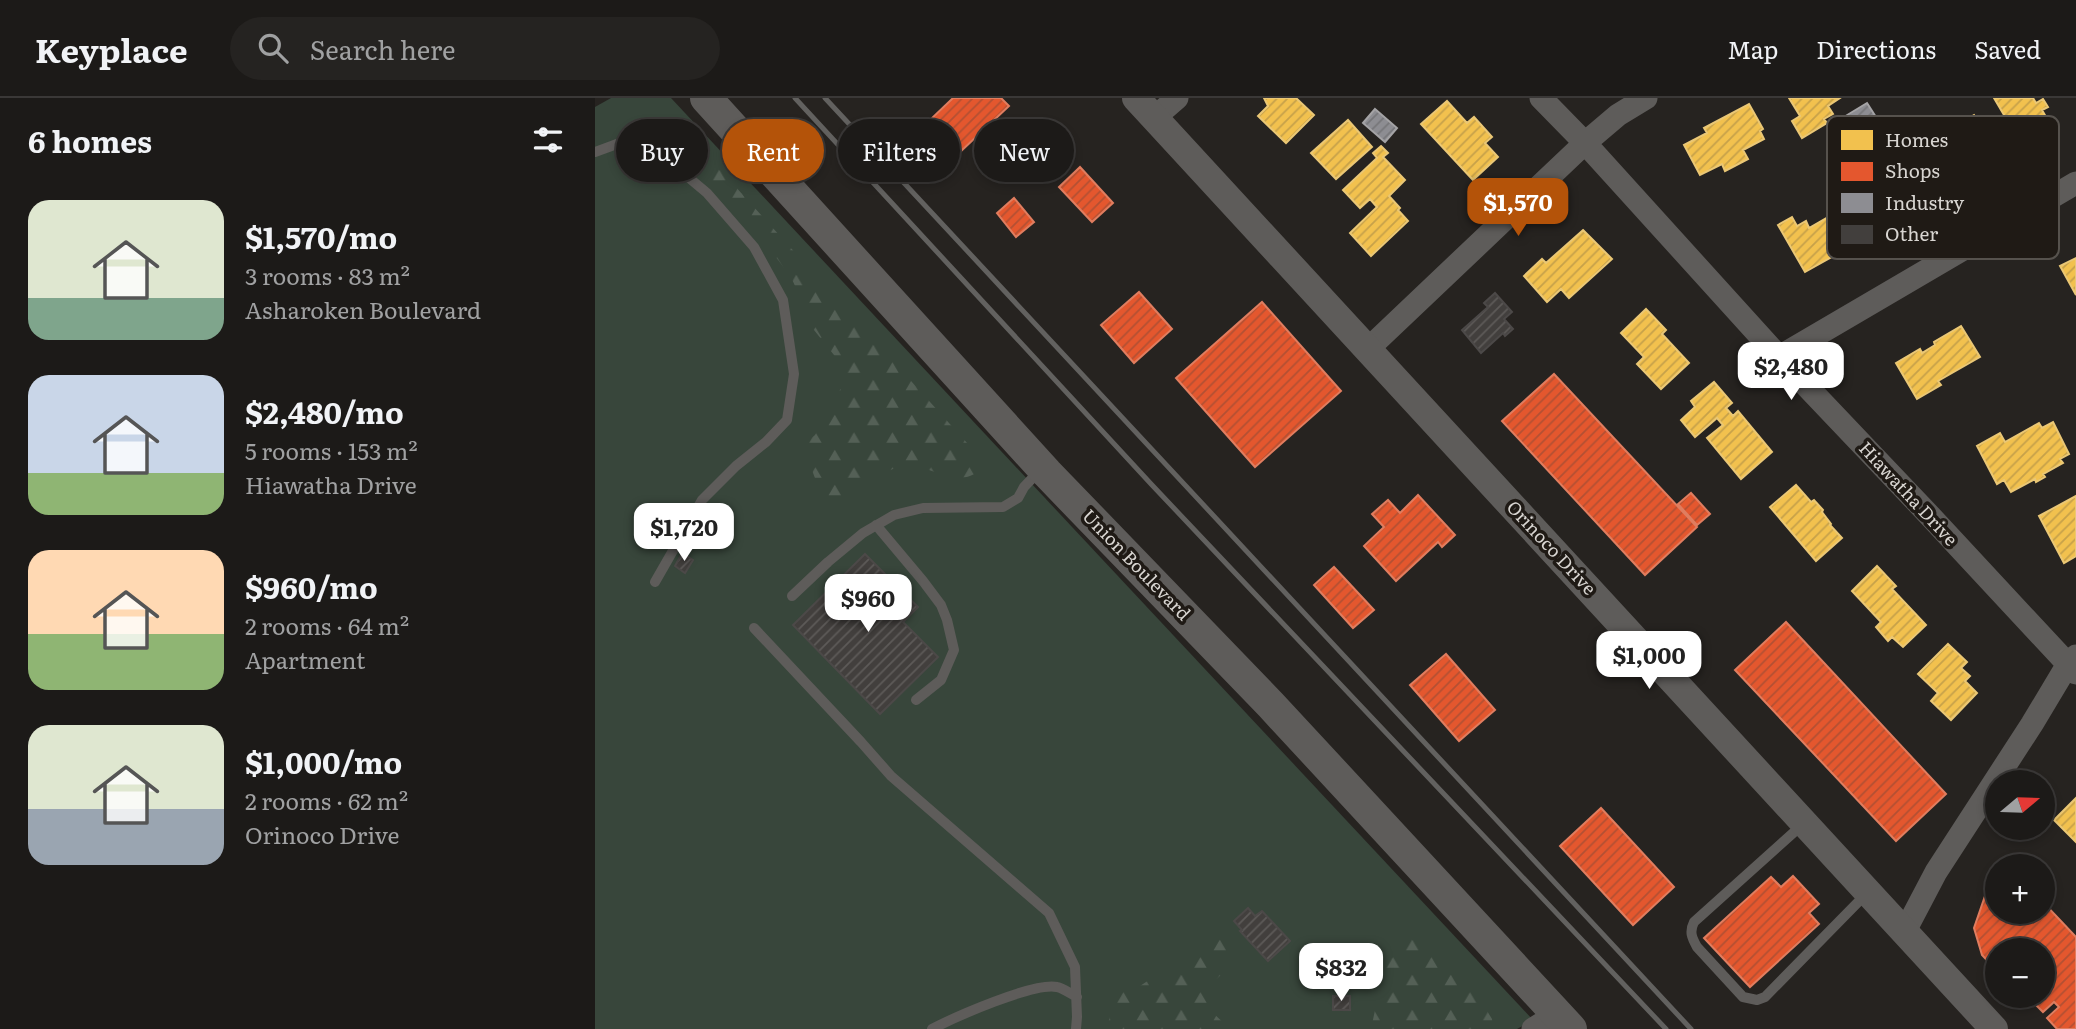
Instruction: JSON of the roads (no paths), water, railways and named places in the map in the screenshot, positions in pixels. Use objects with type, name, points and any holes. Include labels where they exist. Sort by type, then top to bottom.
[{"type":"main road","name":"Union Boulevard","points":[[706,98],[1042,467],[1271,705],[1554,1024]]},
{"type":"street","points":[[1145,108],[1177,98]]},
{"type":"street","name":"Hiawatha Drive","points":[[1541,98],[1779,358],[2073,665]]},
{"type":"street","points":[[1368,349],[1585,143],[1618,115],[1646,98]]},
{"type":"street","name":"Orinoco Drive","points":[[1145,108],[1994,1029]]},
{"type":"street","points":[[2059,193],[2076,183]]},
{"type":"street","points":[[1779,358],[1947,259]]},
{"type":"street","points":[[1905,931],[1936,872],[2073,665]]},
{"type":"lane","points":[[595,152],[625,141],[663,156],[707,192],[754,247],[783,300],[794,374],[787,420],[702,500],[655,582]]},
{"type":"lane","points":[[792,596],[863,533],[894,515],[923,508],[1003,507],[1018,498],[1042,467]]},
{"type":"lane","points":[[876,525],[941,605],[954,650],[941,680],[916,700]]},
{"type":"lane","points":[[754,628],[891,776],[1049,913],[1076,967],[1076,1029]]},
{"type":"lane","points":[[1804,823],[1694,922],[1691,928],[1697,947],[1743,997],[1750,1000],[1765,997],[1868,892]]},
{"type":"lane","points":[[932,1029],[961,1014],[1041,987],[1058,987],[1076,997]]},
{"type":"railway","points":[[795,98],[1152,485],[1666,1029]]},
{"type":"railway","points":[[825,98],[1691,1029]]}]
